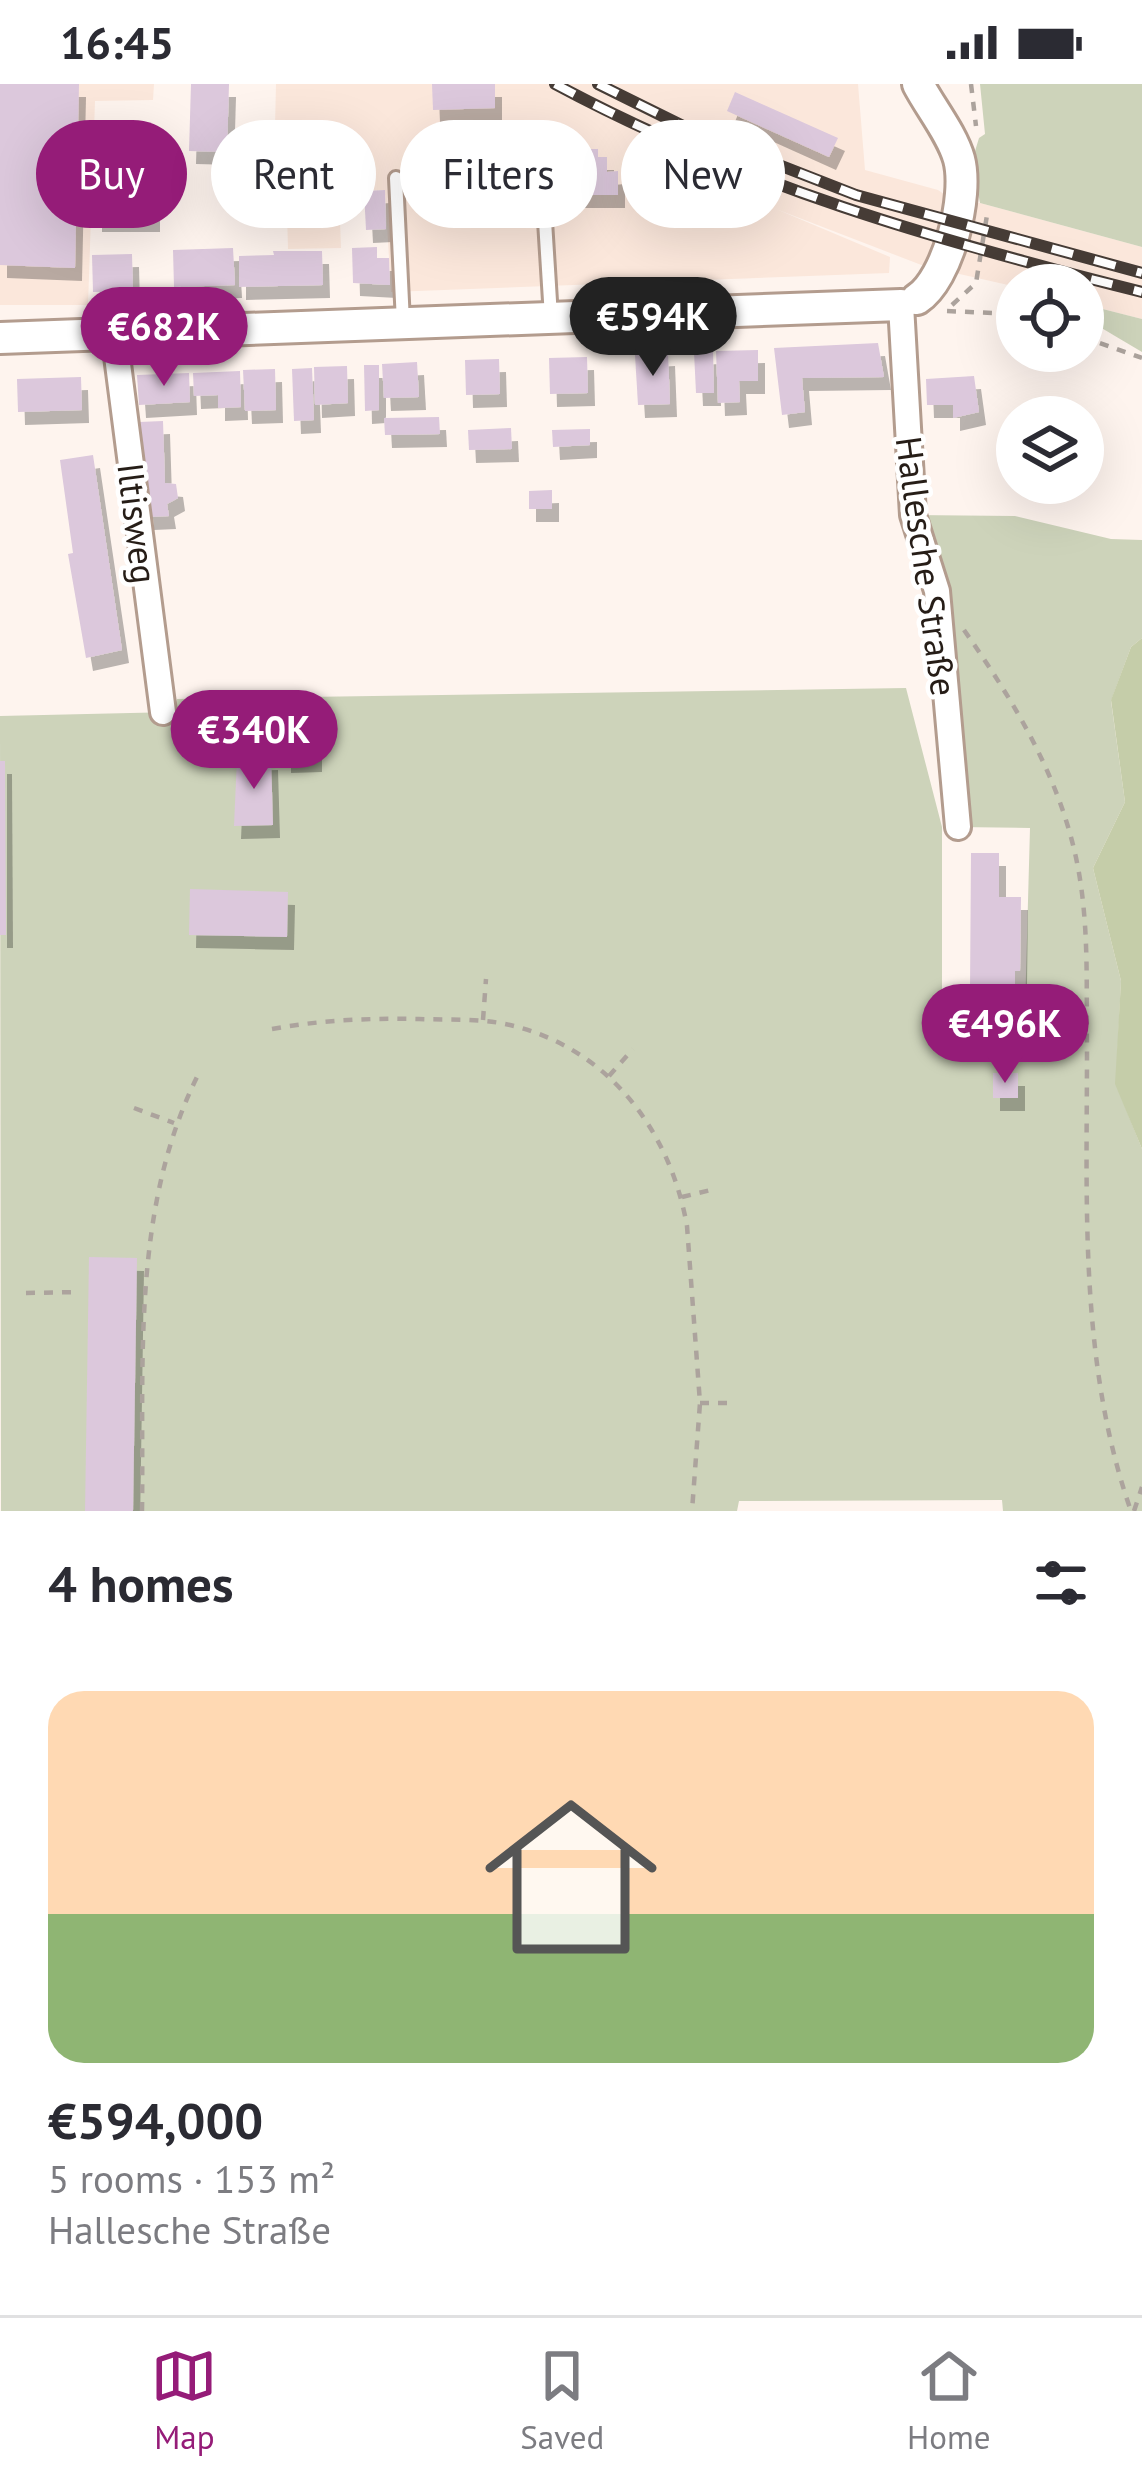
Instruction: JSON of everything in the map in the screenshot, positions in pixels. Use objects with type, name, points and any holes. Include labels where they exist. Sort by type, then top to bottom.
[{"type":"street","name":"Hallesche Straße","points":[[918,84],[959,158],[961,190],[936,284],[914,300],[914,515],[937,590],[958,827]]},
{"type":"street","points":[[0,338],[914,300]]},
{"type":"street","name":"Iltisweg","points":[[114,333],[163,712]]},
{"type":"lane","points":[[396,178],[403,323]]},
{"type":"lane","points":[[545,228],[551,318]]},
{"type":"path","points":[[914,300],[940,311],[996,313]]},
{"type":"path","points":[[1104,345],[1142,358]]},
{"type":"path","points":[[937,590],[999,679],[1029,733],[1057,792],[1078,868],[1086,946],[1089,1293],[1116,1468],[1132,1511]]},
{"type":"path","points":[[483,1020],[486,980]]},
{"type":"path","points":[[272,1029],[372,1018],[483,1020],[540,1034],[610,1076],[647,1120],[674,1169],[682,1197],[693,1272],[700,1402],[692,1511]]},
{"type":"path","points":[[610,1076],[632,1049]]},
{"type":"path","points":[[142,1511],[146,1274],[174,1124],[197,1077]]},
{"type":"path","points":[[134,1108],[174,1124]]},
{"type":"path","points":[[682,1197],[715,1189]]},
{"type":"path","points":[[26,1293],[77,1292]]},
{"type":"path","points":[[700,1402],[736,1403]]},
{"type":"path","points":[[1132,1511],[1142,1487]]},
{"type":"shaded area","points":[[0,84],[154,84],[153,100],[95,101],[94,120],[36,120],[36,228],[91,228],[88,305],[0,305]]},
{"type":"shaded area","points":[[276,84],[858,84],[865,170],[938,190],[959,204],[980,203],[1142,247],[1142,319],[1104,309],[1104,264],[996,264],[996,282],[924,266],[785,212],[785,120],[621,120],[621,228],[785,228],[785,213],[890,257],[889,273],[391,292],[385,190],[376,190],[376,120],[275,120]]},
{"type":"shaded area","points":[[287,228],[340,228],[341,248],[288,249]]},
{"type":"green space","points":[[980,84],[1142,84],[1142,247],[980,203],[972,161],[979,138],[985,134]]},
{"type":"green space","points":[[1104,309],[1142,319],[1142,352],[1104,329]]},
{"type":"green space","points":[[913,515],[1015,516],[1111,539],[1142,540],[1142,638],[1131,647],[1111,701],[1125,802],[1093,868],[1121,981],[1116,1084],[1142,1149],[1142,1511],[1003,1511],[1002,1500],[739,1501],[737,1511],[1,1511],[0,716],[174,712],[177,699],[906,688],[942,827],[942,1009],[1025,1010],[1030,828],[958,827],[954,757]]},
{"type":"green space","points":[[1142,638],[1142,1149],[1115,1084],[1121,981],[1093,868],[1125,802],[1111,700],[1131,647]]},
{"type":"building","points":[[0,84],[79,84],[78,120],[36,120],[36,228],[76,228],[75,268],[0,265]]},
{"type":"building","points":[[191,84],[229,84],[228,120],[211,120],[211,152],[189,151]]},
{"type":"building","points":[[432,84],[495,84],[495,108],[433,110]]},
{"type":"building","points":[[735,92],[838,138],[829,157],[785,137],[785,120],[747,120],[727,111]]},
{"type":"building","points":[[597,149],[598,157],[607,157],[607,172],[618,171],[618,195],[597,195]]},
{"type":"building","points":[[376,190],[385,190],[386,229],[366,230],[376,228]]},
{"type":"building","points":[[377,247],[377,258],[389,258],[390,285],[353,283],[352,248]]},
{"type":"building","points":[[233,248],[235,285],[174,287],[173,250]]},
{"type":"building","points":[[273,251],[322,251],[323,285],[239,287],[239,256],[274,255]]},
{"type":"building","points":[[132,254],[133,291],[93,292],[92,255]]},
{"type":"building","points":[[878,343],[884,377],[802,378],[805,412],[782,415],[774,348]]},
{"type":"building","points":[[758,350],[758,381],[739,381],[740,402],[718,403],[716,351]]},
{"type":"building","points":[[713,351],[714,393],[696,393],[694,352]]},
{"type":"building","points":[[668,353],[670,404],[638,405],[635,355]]},
{"type":"building","points":[[587,357],[588,393],[550,394],[549,358]]},
{"type":"building","points":[[499,359],[500,394],[466,395],[465,360]]},
{"type":"building","points":[[417,362],[419,397],[384,398],[382,364]]},
{"type":"building","points":[[364,365],[379,365],[379,410],[365,411]]},
{"type":"building","points":[[347,366],[348,403],[315,405],[314,367]]},
{"type":"building","points":[[312,368],[314,420],[294,421],[292,369]]},
{"type":"building","points":[[275,369],[276,410],[245,411],[243,370]]},
{"type":"building","points":[[240,371],[241,407],[218,408],[218,395],[194,396],[193,373]]},
{"type":"building","points":[[189,373],[190,402],[139,405],[137,375]]},
{"type":"building","points":[[974,376],[979,412],[953,418],[953,405],[927,405],[926,379]]},
{"type":"building","points":[[81,377],[82,410],[18,412],[17,379]]},
{"type":"building","points":[[439,417],[440,434],[385,435],[384,418]]},
{"type":"building","points":[[163,421],[165,483],[176,484],[178,498],[167,504],[169,516],[147,517],[139,422]]},
{"type":"building","points":[[511,428],[512,449],[469,450],[468,430]]},
{"type":"building","points":[[590,429],[590,445],[553,447],[552,430]]},
{"type":"building","points":[[93,455],[122,650],[86,658],[68,554],[73,553],[60,460]]},
{"type":"building","points":[[552,490],[552,509],[529,509],[529,491]]},
{"type":"building","points":[[315,745],[315,759],[284,760],[284,746]]},
{"type":"building","points":[[271,757],[273,825],[234,826],[237,758]]},
{"type":"building","points":[[0,761],[5,761],[6,935],[0,935]]},
{"type":"building","points":[[971,853],[999,853],[999,897],[1021,897],[1020,971],[1015,971],[1015,991],[970,991]]},
{"type":"building","points":[[190,889],[288,892],[287,937],[189,935]]},
{"type":"building","points":[[993,1073],[1018,1073],[1018,1098],[993,1098]]},
{"type":"building","points":[[89,1257],[137,1258],[133,1511],[85,1511]]},
{"type":"railway","points":[[555,84],[698,152],[842,207],[1142,292]]},
{"type":"railway","points":[[598,84],[697,133],[856,195],[1142,273]]}]
